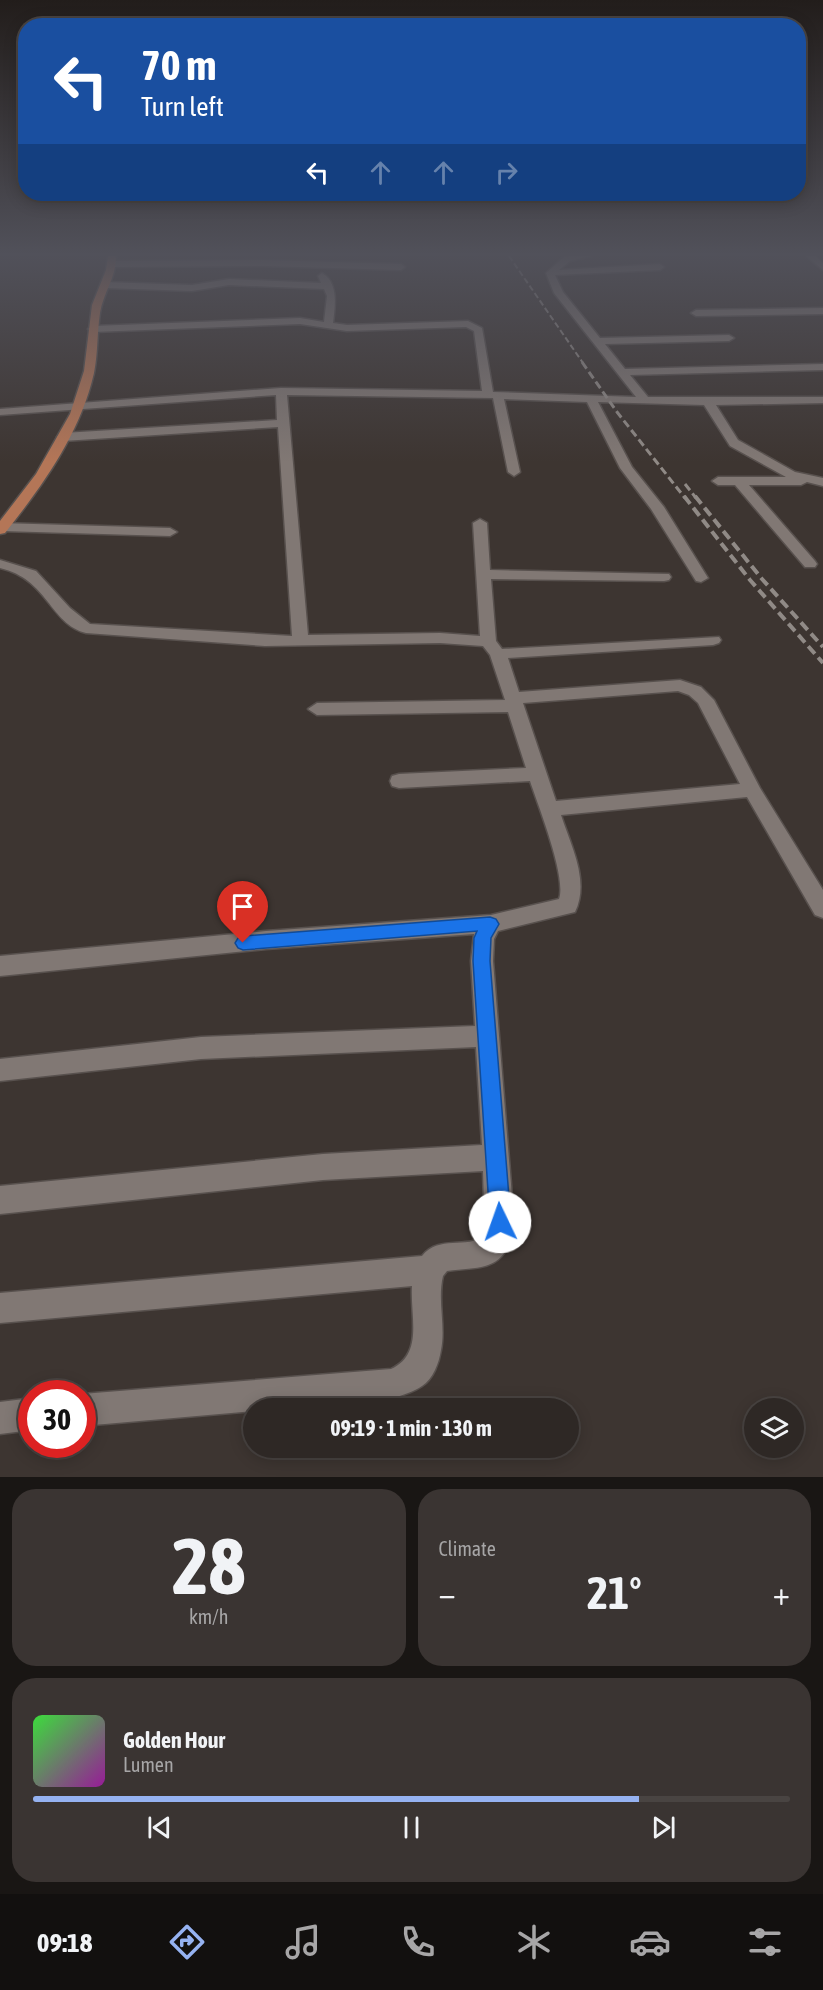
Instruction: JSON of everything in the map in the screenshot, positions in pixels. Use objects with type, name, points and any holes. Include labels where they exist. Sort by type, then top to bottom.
[{"type":"main road","points":[[1,528],[54,456],[80,406],[89,370],[93,325]]},
{"type":"street","points":[[93,329],[198,325]]},
{"type":"street","points":[[328,325],[347,328],[432,325]]},
{"type":"street","points":[[465,325],[474,326],[479,330],[493,396],[514,472]]},
{"type":"street","points":[[585,325],[644,400]]},
{"type":"street","points":[[598,341],[729,338]]},
{"type":"street","points":[[622,372],[823,367]]},
{"type":"street","points":[[282,391],[300,641]]},
{"type":"street","points":[[0,412],[282,391],[644,400],[823,400]]},
{"type":"street","points":[[591,399],[626,468],[657,507],[701,578]]},
{"type":"street","points":[[708,401],[718,423],[734,443],[791,476],[809,481]]},
{"type":"street","points":[[798,401],[823,413]]},
{"type":"street","points":[[63,437],[284,423]]},
{"type":"street","points":[[718,481],[823,482]]},
{"type":"street","points":[[739,481],[810,564]]},
{"type":"street","points":[[0,966],[266,940],[490,924],[507,918],[550,912],[567,906],[572,893],[568,874],[549,809],[493,648],[483,574],[480,523]]},
{"type":"street","points":[[1,528],[170,532]]},
{"type":"street","points":[[0,564],[26,570],[40,580],[68,615],[86,628],[235,640],[440,638],[493,648],[713,640]]},
{"type":"street","points":[[483,574],[664,578]]},
{"type":"street","points":[[317,709],[513,702],[680,685],[695,691],[705,700],[752,790],[823,909]]},
{"type":"street","points":[[399,781],[537,774]]},
{"type":"street","points":[[549,809],[752,790]]},
{"type":"street","points":[[96,1409],[393,1383],[415,1373],[425,1355],[428,1337],[426,1287],[430,1270],[436,1260],[450,1256],[487,1254],[497,1246],[501,1234],[482,961],[483,938],[490,924]]},
{"type":"street","points":[[0,1070],[201,1048],[488,1036]]},
{"type":"street","points":[[0,1200],[323,1167],[496,1157]]},
{"type":"street","points":[[0,1308],[430,1270]]},
{"type":"street","points":[[0,1418],[18,1416]]},
{"type":"railway","points":[[557,325],[583,363]]},
{"type":"railway","points":[[582,362],[617,412],[685,498]]},
{"type":"railway","points":[[685,484],[696,498]]},
{"type":"railway","points":[[684,496],[750,580],[823,663]]},
{"type":"railway","points":[[695,496],[762,579],[823,647]]},
{"type":"route","points":[[243,943],[490,924],[483,938],[482,961],[500,1222]]}]
